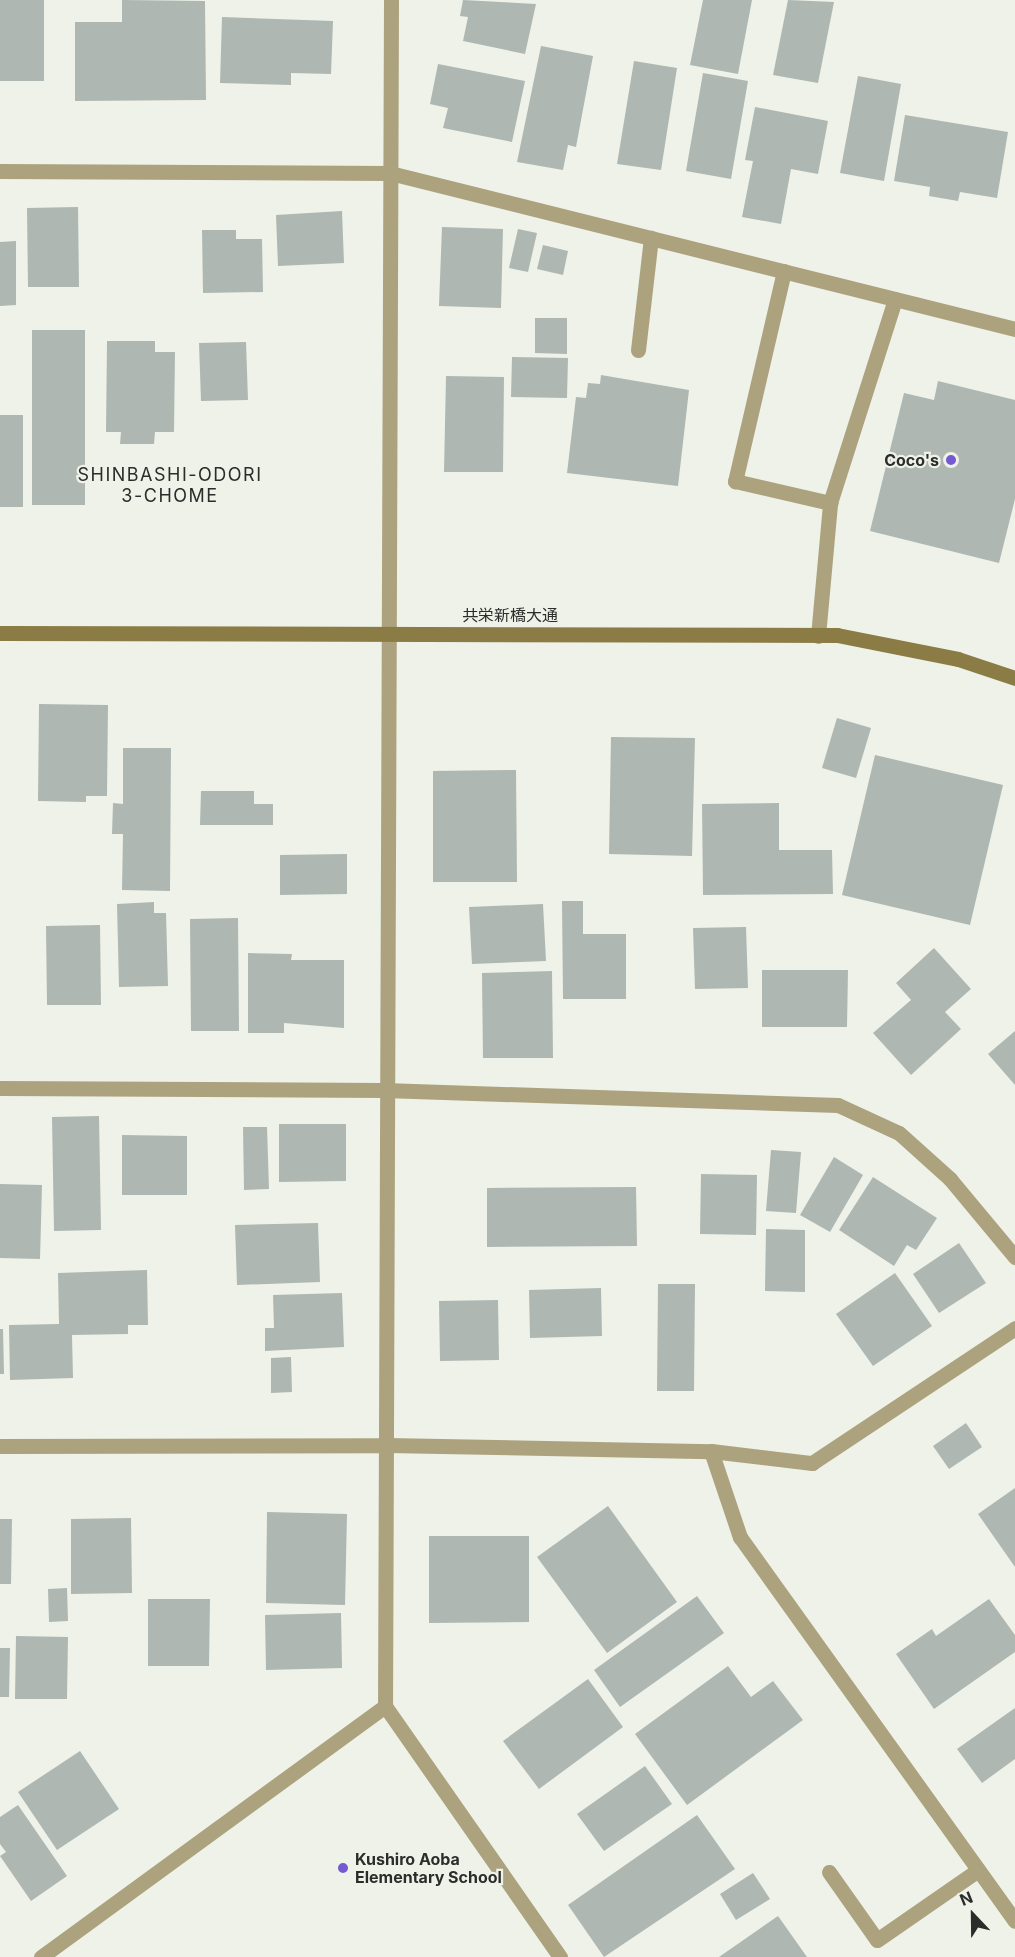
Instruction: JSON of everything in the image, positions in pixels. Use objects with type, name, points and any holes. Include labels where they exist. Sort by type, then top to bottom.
[{"type":"street","points":[[391,0],[390,633],[384,1090],[385,1706],[560,1957]]},
{"type":"street","points":[[0,171],[390,173],[1015,329]]},
{"type":"street","points":[[638,350],[651,238]]},
{"type":"street","points":[[784,271],[735,481],[830,503]]},
{"type":"street","points":[[818,636],[830,503],[895,299]]},
{"type":"street","name":"共栄新橋大通","points":[[0,633],[837,635],[958,659],[1015,678]]},
{"type":"street","points":[[0,1088],[384,1090],[837,1105],[899,1133],[950,1179],[1015,1257]]},
{"type":"street","points":[[0,1446],[386,1445],[711,1451],[812,1463],[1015,1328]]},
{"type":"street","points":[[711,1451],[740,1537],[1015,1921]]},
{"type":"street","points":[[41,1957],[385,1706]]},
{"type":"street","points":[[829,1872],[877,1940],[978,1870]]},
{"type":"building","points":[[0,0],[44,0],[44,81],[0,81]]},
{"type":"building","points":[[122,0],[205,1],[206,100],[75,101],[75,22],[122,22]]},
{"type":"building","points":[[463,0],[536,4],[525,54],[463,41],[468,17],[460,16]]},
{"type":"building","points":[[703,0],[752,0],[738,74],[690,65]]},
{"type":"building","points":[[788,0],[834,2],[818,83],[773,75]]},
{"type":"building","points":[[222,17],[333,21],[331,74],[291,73],[291,85],[220,83]]},
{"type":"building","points":[[541,46],[593,56],[576,147],[568,145],[563,170],[517,162]]},
{"type":"building","points":[[634,61],[677,68],[661,170],[617,164]]},
{"type":"building","points":[[438,64],[525,81],[512,142],[443,128],[448,108],[430,104]]},
{"type":"building","points":[[703,73],[748,81],[731,179],[686,171]]},
{"type":"building","points":[[858,76],[901,84],[884,181],[840,173]]},
{"type":"building","points":[[755,107],[828,121],[818,174],[791,169],[781,224],[742,217],[753,161],[745,160]]},
{"type":"building","points":[[905,115],[1008,132],[997,198],[960,192],[958,201],[929,196],[930,187],[894,181]]},
{"type":"building","points":[[78,207],[79,287],[28,287],[27,208]]},
{"type":"building","points":[[342,211],[344,263],[278,266],[276,215]]},
{"type":"building","points":[[442,227],[503,229],[501,308],[439,306]]},
{"type":"building","points":[[518,229],[537,233],[528,272],[509,268]]},
{"type":"building","points":[[202,230],[236,230],[236,239],[262,239],[263,292],[203,293]]},
{"type":"building","points":[[16,241],[16,305],[0,306],[0,242]]},
{"type":"building","points":[[543,245],[568,251],[563,275],[537,269]]},
{"type":"building","points":[[535,318],[567,318],[567,354],[535,353]]},
{"type":"building","points":[[32,330],[85,330],[85,505],[32,505]]},
{"type":"building","points":[[107,341],[155,341],[155,352],[175,352],[174,432],[155,432],[154,444],[120,444],[121,432],[106,432]]},
{"type":"building","points":[[246,342],[248,400],[201,401],[199,343]]},
{"type":"building","points":[[512,357],[568,358],[567,398],[511,397]]},
{"type":"building","points":[[601,375],[689,390],[678,486],[567,473],[576,397],[586,398],[588,383],[600,384]]},
{"type":"building","points":[[446,376],[504,377],[503,472],[444,472]]},
{"type":"building","name":"Coco's","points":[[938,381],[1015,400],[1015,499],[999,563],[870,531],[904,393],[934,400]]},
{"type":"building","points":[[0,415],[23,415],[23,507],[0,507]]},
{"type":"building","points":[[39,704],[108,705],[107,796],[86,796],[86,802],[38,801]]},
{"type":"building","points":[[837,718],[871,728],[856,778],[822,768]]},
{"type":"building","points":[[611,737],[695,738],[692,856],[609,854]]},
{"type":"building","points":[[123,748],[171,748],[170,891],[122,890],[123,834],[112,834],[113,803],[123,804]]},
{"type":"building","points":[[875,755],[1003,785],[970,925],[842,895]]},
{"type":"building","points":[[516,770],[517,882],[433,882],[433,771]]},
{"type":"building","points":[[201,791],[254,791],[254,804],[273,804],[273,825],[200,825]]},
{"type":"building","points":[[779,803],[779,850],[832,850],[833,894],[703,895],[702,804]]},
{"type":"building","points":[[347,854],[347,894],[280,895],[280,855]]},
{"type":"building","points":[[562,901],[583,901],[583,934],[626,934],[626,999],[563,999]]},
{"type":"building","points":[[154,902],[154,913],[166,913],[168,986],[119,987],[117,904]]},
{"type":"building","points":[[543,904],[546,961],[472,964],[469,907]]},
{"type":"building","points":[[238,918],[239,1031],[191,1031],[190,919]]},
{"type":"building","points":[[100,925],[101,1005],[47,1005],[46,926]]},
{"type":"building","points":[[746,927],[748,988],[695,989],[693,928]]},
{"type":"building","points":[[934,948],[971,989],[945,1012],[961,1029],[911,1075],[873,1033],[911,1000],[896,983]]},
{"type":"building","points":[[248,953],[292,954],[291,960],[344,960],[344,1028],[284,1023],[284,1033],[248,1033]]},
{"type":"building","points":[[762,970],[848,970],[847,1027],[762,1027]]},
{"type":"building","points":[[552,971],[553,1058],[483,1058],[482,973]]},
{"type":"building","points":[[1015,1031],[1015,1085],[988,1054]]},
{"type":"building","points":[[99,1116],[101,1230],[54,1231],[52,1117]]},
{"type":"building","points":[[279,1124],[346,1124],[346,1181],[279,1182]]},
{"type":"building","points":[[243,1127],[267,1127],[269,1189],[244,1190]]},
{"type":"building","points":[[122,1135],[187,1136],[187,1195],[122,1195]]},
{"type":"building","points":[[771,1150],[801,1152],[796,1213],[766,1211]]},
{"type":"building","points":[[834,1157],[863,1175],[830,1232],[800,1215]]},
{"type":"building","points":[[701,1174],[757,1175],[756,1235],[700,1234]]},
{"type":"building","points":[[873,1177],[937,1218],[916,1250],[907,1245],[894,1266],[839,1230]]},
{"type":"building","points":[[0,1184],[42,1185],[40,1259],[0,1258]]},
{"type":"building","points":[[636,1187],[637,1246],[487,1247],[487,1188]]},
{"type":"building","points":[[318,1223],[320,1282],[237,1285],[235,1225]]},
{"type":"building","points":[[766,1229],[805,1230],[805,1292],[765,1291]]},
{"type":"building","points":[[959,1243],[986,1283],[939,1313],[913,1274]]},
{"type":"building","points":[[147,1270],[148,1325],[128,1325],[128,1334],[72,1335],[73,1378],[10,1380],[9,1325],[59,1324],[58,1273]]},
{"type":"building","points":[[895,1273],[932,1326],[873,1366],[836,1314]]},
{"type":"building","points":[[658,1284],[695,1284],[694,1391],[657,1391]]},
{"type":"building","points":[[601,1288],[602,1336],[530,1338],[529,1290]]},
{"type":"building","points":[[342,1293],[344,1347],[265,1351],[265,1328],[274,1328],[273,1295]]},
{"type":"building","points":[[498,1300],[499,1360],[440,1361],[439,1301]]},
{"type":"building","points":[[0,1329],[3,1329],[4,1374],[0,1374]]},
{"type":"building","points":[[291,1357],[292,1392],[271,1393],[271,1358]]},
{"type":"building","points":[[966,1423],[982,1447],[949,1469],[933,1446]]},
{"type":"building","points":[[1015,1488],[1015,1567],[978,1514]]},
{"type":"building","points":[[608,1506],[677,1602],[607,1653],[537,1557]]},
{"type":"building","points":[[267,1512],[347,1514],[345,1605],[266,1603]]},
{"type":"building","points":[[131,1518],[132,1593],[71,1594],[71,1519]]},
{"type":"building","points":[[0,1519],[12,1519],[11,1584],[0,1584]]},
{"type":"building","points":[[429,1536],[529,1536],[529,1622],[429,1623]]},
{"type":"building","points":[[67,1588],[68,1621],[49,1622],[48,1589]]},
{"type":"building","points":[[697,1596],[724,1633],[620,1707],[594,1670]]},
{"type":"building","points":[[148,1599],[210,1599],[209,1666],[148,1666]]},
{"type":"building","points":[[989,1599],[1015,1635],[1015,1652],[934,1709],[896,1654],[932,1629],[936,1636]]},
{"type":"building","points":[[341,1613],[342,1668],[266,1670],[265,1615]]},
{"type":"building","points":[[16,1636],[68,1637],[67,1699],[15,1699]]},
{"type":"building","points":[[0,1648],[10,1648],[9,1697],[0,1697]]},
{"type":"building","points":[[728,1666],[751,1697],[773,1681],[803,1720],[687,1805],[635,1734]]},
{"type":"building","points":[[588,1679],[623,1727],[539,1789],[503,1741]]},
{"type":"building","points":[[1015,1708],[1015,1759],[982,1783],[957,1749]]},
{"type":"building","points":[[80,1751],[119,1809],[57,1850],[18,1792]]},
{"type":"building","points":[[645,1766],[672,1804],[604,1851],[577,1814]]},
{"type":"building","points":[[18,1805],[67,1876],[31,1901],[0,1856],[6,1852],[0,1844],[0,1817]]},
{"type":"building","points":[[697,1815],[735,1869],[604,1957],[568,1905]]},
{"type":"building","points":[[753,1873],[770,1899],[736,1920],[720,1894]]},
{"type":"building","points":[[778,1916],[807,1957],[719,1957]]},
{"type":"place","name":"Coco's","points":[[951,460]]},
{"type":"place","name":"Kushiro Aoba Elementary School","points":[[343,1868]]},
{"type":"district","name":"SHINBASHI-ODORI 3-CHOME","points":[[170,486]]}]
